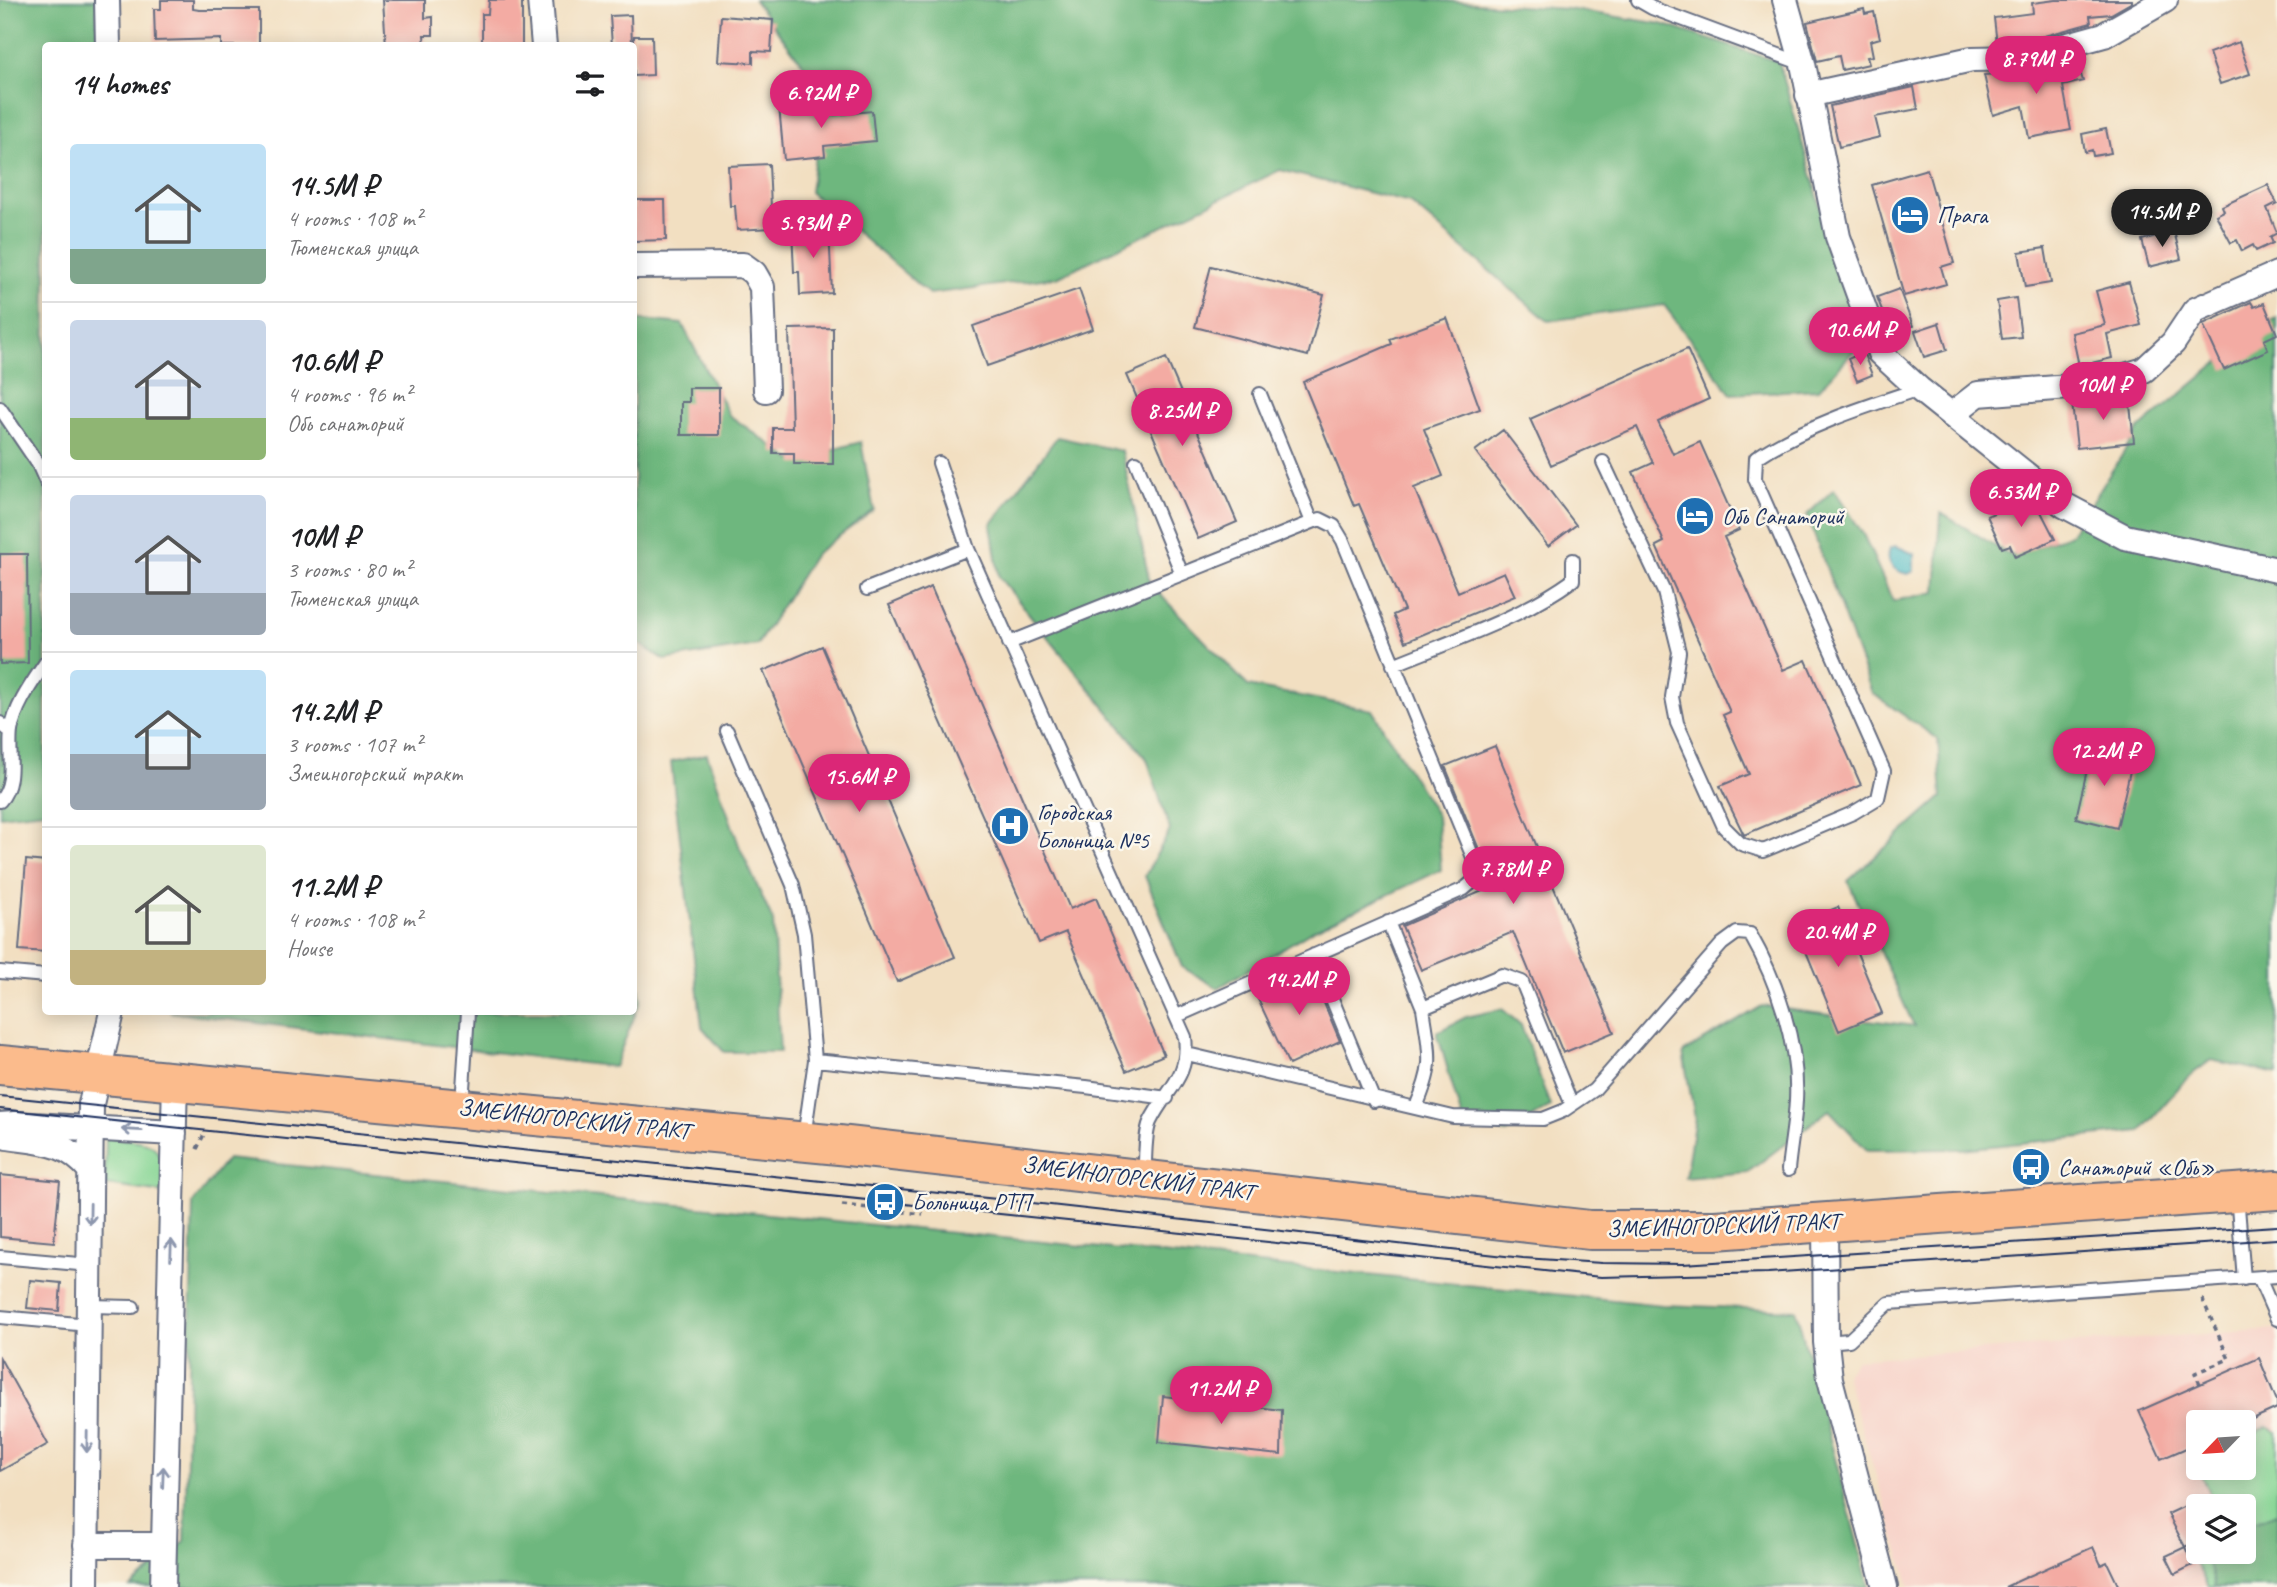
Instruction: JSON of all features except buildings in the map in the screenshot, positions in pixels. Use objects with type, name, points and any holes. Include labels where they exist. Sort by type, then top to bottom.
[{"type":"highway","name":"ЗМЕИНОГОРСКИЙ ТРАКТ","points":[[0,1065],[462,1107],[1144,1177],[1590,1230],[1715,1230],[2277,1190]]},
{"type":"street","points":[[107,0],[108,42]]},
{"type":"street","points":[[540,0],[544,42]]},
{"type":"street","points":[[1785,0],[1803,64],[1838,237],[1880,353],[1919,389],[2064,505],[2125,537],[2277,570]]},
{"type":"street","points":[[1808,95],[1972,59],[2033,54],[2104,35],[2165,0]]},
{"type":"street","points":[[637,266],[743,265],[754,273],[762,287],[766,390]]},
{"type":"street","points":[[1951,415],[1978,394],[2096,385],[2144,370],[2173,343],[2195,310],[2277,274]]},
{"type":"street","points":[[86,1587],[91,1104],[111,1015]]},
{"type":"street","points":[[163,1587],[175,1079]]},
{"type":"street","points":[[0,1125],[174,1133]]},
{"type":"street","points":[[0,1135],[59,1145],[76,1153],[90,1170]]},
{"type":"street","points":[[1825,1222],[1826,1342],[1830,1379],[1846,1448],[1885,1587]]},
{"type":"street","points":[[86,1545],[163,1545]]},
{"type":"lane","points":[[1638,0],[1652,8],[1803,64]]},
{"type":"lane","points":[[1603,462],[1664,592],[1679,652],[1672,696],[1677,723],[1724,827],[1741,844],[1763,851],[1853,813],[1878,798],[1884,771],[1755,478],[1756,458],[1774,446],[1874,404],[1919,389]]},
{"type":"lane","points":[[1260,394],[1311,522]]},
{"type":"lane","points":[[0,408],[42,473]]},
{"type":"lane","points":[[1136,462],[1182,574]]},
{"type":"lane","points":[[939,463],[968,549],[1177,1016],[1187,1054],[1179,1080],[1149,1124],[1144,1177]]},
{"type":"lane","points":[[1009,643],[1320,519],[1334,526],[1343,541],[1476,867],[1476,879],[1464,889],[1177,1016]]},
{"type":"lane","points":[[867,589],[968,549]]},
{"type":"lane","points":[[1393,665],[1516,614],[1554,594],[1573,580],[1573,560]]},
{"type":"lane","points":[[0,801],[9,786],[11,732],[29,687],[42,668]]},
{"type":"lane","points":[[0,723],[11,732]]},
{"type":"lane","points":[[727,731],[793,885],[804,934],[815,1060],[804,1142]]},
{"type":"lane","points":[[1388,922],[1423,1008],[1431,1063],[1429,1080],[1416,1107]]},
{"type":"lane","points":[[1187,1054],[1374,1101],[1416,1107],[1453,1117],[1543,1119],[1572,1105],[1594,1090],[1722,944],[1737,933],[1750,934],[1766,962],[1789,1035],[1796,1098],[1787,1170]]},
{"type":"lane","points":[[1314,955],[1374,1101]]},
{"type":"lane","points":[[0,972],[42,976]]},
{"type":"lane","points":[[1423,1008],[1502,975],[1522,982],[1572,1105]]},
{"type":"lane","points":[[462,1107],[468,1015]]},
{"type":"lane","points":[[815,1060],[1086,1087],[1167,1098]]},
{"type":"lane","points":[[2237,1193],[2244,1279]]},
{"type":"lane","points":[[0,1257],[90,1265]]},
{"type":"lane","points":[[1826,1342],[1849,1340],[1889,1303],[2277,1276]]},
{"type":"lane","points":[[2259,1278],[2277,1319]]},
{"type":"lane","points":[[0,1317],[89,1316],[133,1307]]},
{"type":"path","points":[[842,1205],[923,1214]]},
{"type":"path","points":[[2194,1282],[2229,1359],[2195,1373],[2200,1384]]},
{"type":"shaded area","points":[[2277,1329],[2277,1587],[1910,1587],[1845,1374],[1857,1359]]},
{"type":"green space","points":[[0,0],[97,0],[97,42],[42,42],[42,811],[0,816]]},
{"type":"green space","points":[[754,0],[1429,0],[1568,9],[1662,24],[1779,62],[1860,344],[1819,389],[1731,394],[1664,305],[1548,321],[1410,203],[1280,170],[1057,277],[929,294],[810,192],[824,92]]},
{"type":"green space","points":[[2277,318],[2277,1074],[2211,1060],[2187,1078],[2141,1131],[1962,1149],[1867,1150],[1829,1110],[1748,1172],[1685,1178],[1695,1118],[1683,1053],[1762,1006],[1914,1026],[1848,881],[1942,797],[1938,739],[1872,693],[1807,515],[1834,489],[1863,534],[1893,601],[1936,592],[1941,513],[2012,556],[2071,534],[2139,429],[2264,324]]},
{"type":"green space","points":[[637,319],[682,324],[729,415],[792,460],[861,442],[874,510],[815,554],[757,645],[664,660],[637,642]]},
{"type":"green space","points":[[1057,437],[1122,451],[1150,584],[1248,686],[1372,710],[1437,816],[1441,870],[1313,930],[1218,988],[1182,967],[1145,876],[1170,830],[1147,759],[999,577],[991,525]]},
{"type":"green space","points":[[707,754],[740,848],[773,921],[780,1052],[724,1052],[702,1027],[671,762]]},
{"type":"green space","points":[[637,972],[641,1000],[637,1010]]},
{"type":"green space","points":[[1502,1009],[1521,1025],[1550,1106],[1507,1133],[1463,1123],[1437,1032],[1466,1017]]},
{"type":"green space","points":[[193,1015],[635,1015],[614,1067]]},
{"type":"green space","points":[[106,1137],[137,1141],[154,1147],[161,1162],[165,1193],[105,1185]]},
{"type":"green space","points":[[227,1159],[1662,1305],[1796,1310],[1869,1587],[130,1587],[185,1541],[193,1203]]},
{"type":"green space","points":[[2268,1427],[2277,1432],[2277,1587],[2208,1587],[2197,1564],[2256,1564],[2256,1494],[2210,1494],[2203,1480],[2256,1480],[2256,1433]]},
{"type":"green space","points":[[2277,1514],[2277,1587],[2215,1587],[2209,1564],[2256,1564],[2256,1521]]},
{"type":"water","points":[[1896,546],[1914,554],[1914,571],[1908,574],[1892,566],[1890,548]]},
{"type":"tram line","points":[[0,1096],[997,1199],[1523,1258],[1602,1263],[1683,1264],[2277,1226]]},
{"type":"tram line","points":[[0,1109],[1601,1277],[1768,1273],[2277,1239]]},
{"type":"place","name":"Прага","points":[[1910,215]]},
{"type":"place","name":"Обь Санаторий","points":[[1695,516]]},
{"type":"place","name":"Городская Больница №5","points":[[1010,826]]},
{"type":"place","name":"Санаторий «Обь»","points":[[2031,1167]]},
{"type":"place","name":"Больница РТП","points":[[885,1202]]}]
